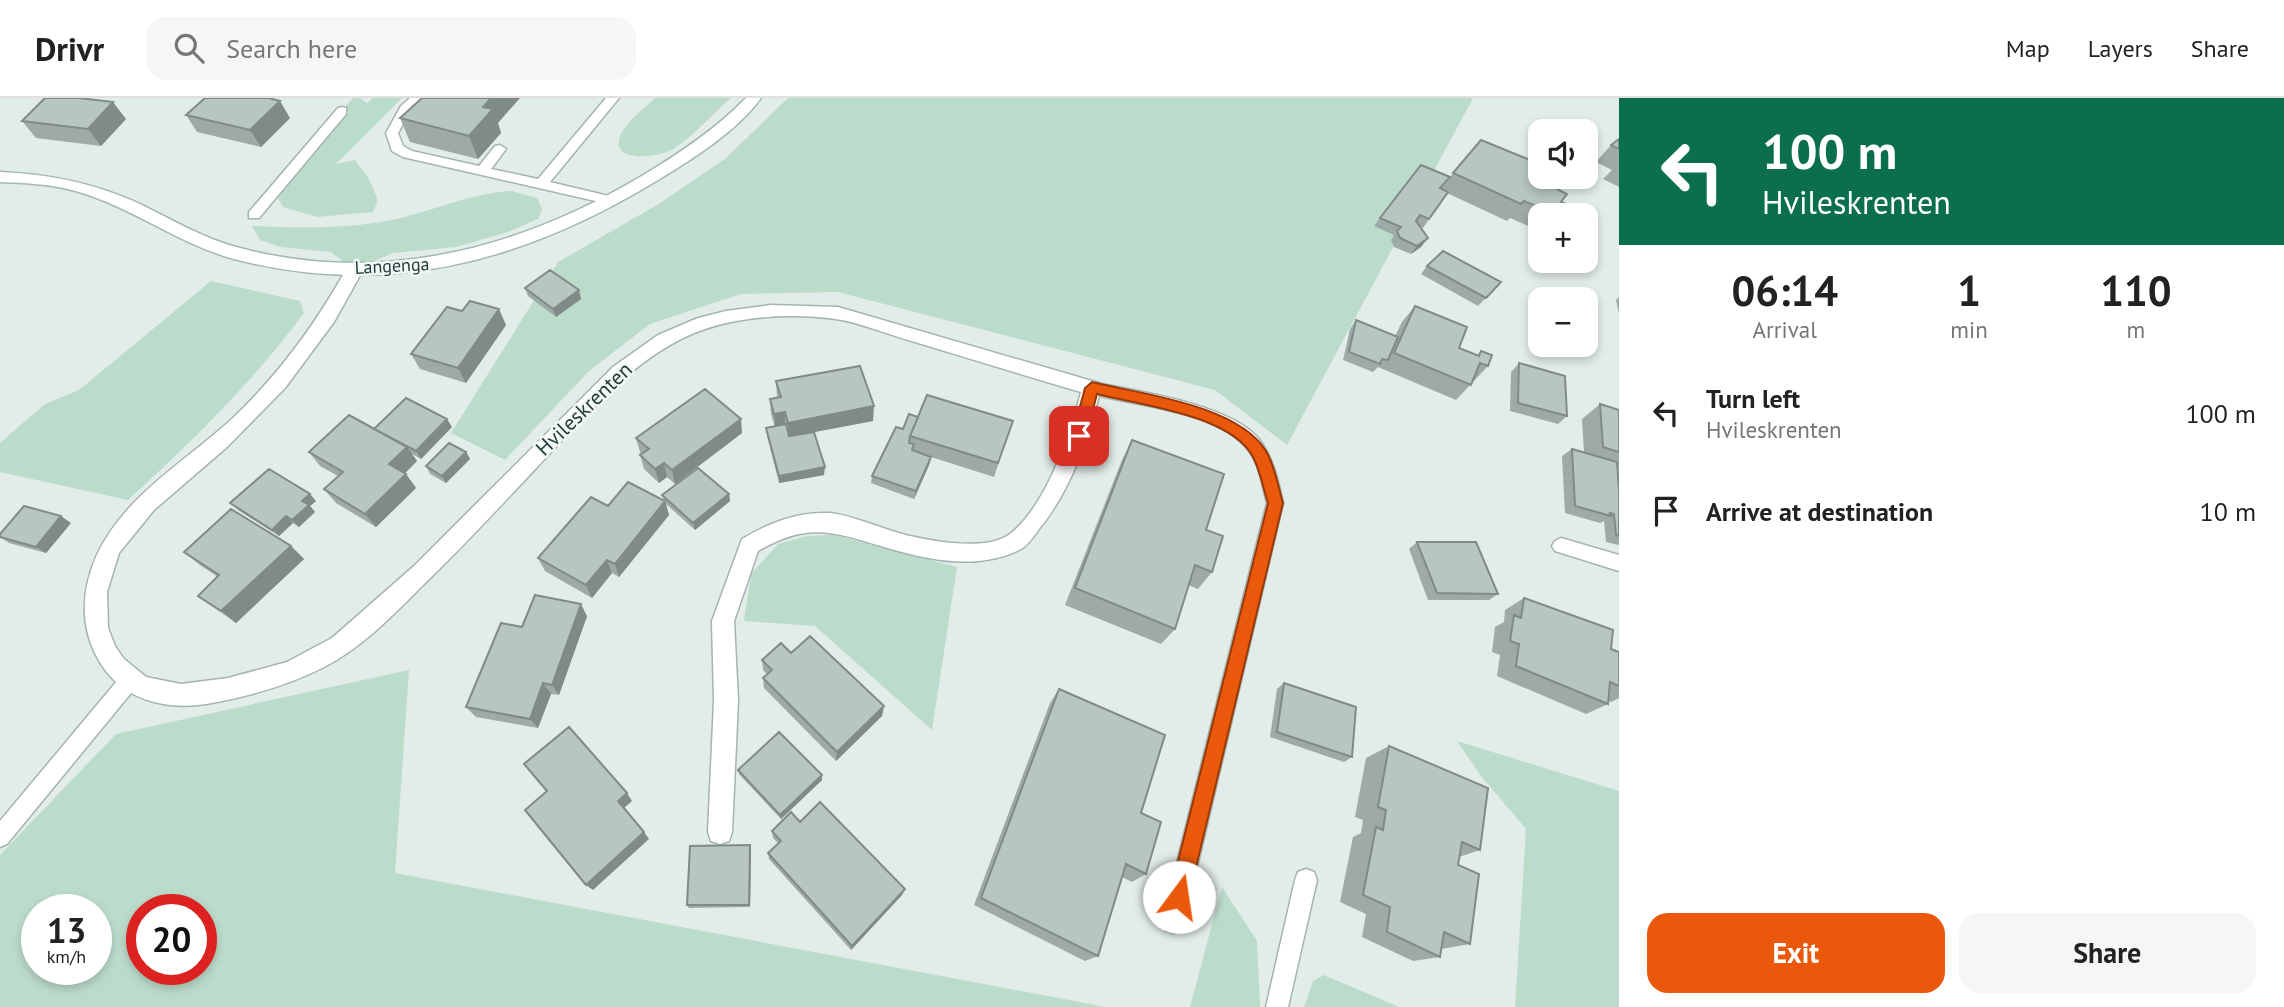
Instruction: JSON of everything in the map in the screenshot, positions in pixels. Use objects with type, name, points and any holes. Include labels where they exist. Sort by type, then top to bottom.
[{"type":"street","name":"Langenga","points":[[0,177],[73,184],[232,252],[286,265],[354,270],[424,266],[505,249],[558,228],[613,201],[691,151],[754,98]]},
{"type":"street","name":"Hvileskrenten","points":[[354,270],[319,334],[284,376],[227,435],[148,505],[112,546],[97,588],[95,625],[107,658],[129,681],[156,693],[183,696],[221,691],[286,673],[342,645],[422,573],[612,377],[665,339],[707,323],[751,313],[838,313],[1092,388]]},
{"type":"street","points":[[720,832],[726,701],[723,621],[749,545],[779,528],[829,522],[913,546],[973,554],[998,549],[1017,541],[1048,503],[1079,436],[1092,388]]},
{"type":"lane","points":[[417,98],[405,109],[392,133],[397,148],[408,154],[613,201]]},
{"type":"lane","points":[[541,184],[613,98]]},
{"type":"lane","points":[[254,215],[342,111]]},
{"type":"lane","points":[[482,171],[500,149]]},
{"type":"lane","points":[[1092,388],[1213,417],[1233,428],[1249,440],[1260,455],[1275,503],[1173,922]]},
{"type":"lane","points":[[1561,546],[1619,563]]},
{"type":"lane","points":[[0,837],[129,681]]},
{"type":"lane","points":[[1277,1007],[1306,880]]},
{"type":"green space","points":[[353,98],[360,98],[367,103],[373,98],[402,98],[336,164],[355,160],[368,177],[378,200],[373,212],[317,217],[283,207],[274,191],[304,151]]},
{"type":"green space","points":[[655,98],[731,98],[673,149],[657,155],[628,154],[621,150],[621,134]]},
{"type":"green space","points":[[788,98],[1473,98],[1287,445],[1215,390],[838,292],[741,294],[650,324],[589,371],[505,460],[451,433],[558,262],[657,205],[725,159]]},
{"type":"green space","points":[[512,191],[537,198],[542,209],[538,219],[508,232],[456,247],[393,253],[354,270],[331,252],[280,247],[260,240],[252,226],[317,227],[365,224],[398,219],[479,196]]},
{"type":"green space","points":[[211,281],[300,301],[304,313],[264,364],[220,411],[128,500],[0,472],[0,443],[45,404],[79,390]]},
{"type":"green space","points":[[834,535],[957,567],[932,730],[815,626],[744,621],[751,574],[778,544],[807,536]]},
{"type":"green space","points":[[409,670],[395,873],[1106,1007],[0,1007],[0,855],[116,734]]},
{"type":"green space","points":[[1457,741],[1619,791],[1619,1007],[1515,1007],[1526,829],[1481,776]]},
{"type":"green space","points":[[1222,887],[1257,941],[1260,1007],[1190,1007]]},
{"type":"green space","points":[[1324,975],[1399,1007],[1304,1007],[1313,981]]},
{"type":"building","points":[[45,98],[113,102],[88,129],[22,121]]},
{"type":"building","points":[[205,98],[269,98],[280,101],[250,130],[186,115]]},
{"type":"building","points":[[422,98],[491,98],[483,107],[493,109],[469,136],[400,118]]},
{"type":"building","points":[[1619,139],[1619,149],[1611,145]]},
{"type":"building","points":[[1481,140],[1528,159],[1528,189],[1557,189],[1567,194],[1561,202],[1564,203],[1524,201],[1521,204],[1453,173]]},
{"type":"building","points":[[1421,165],[1450,177],[1440,188],[1448,192],[1429,219],[1420,215],[1416,221],[1428,238],[1417,246],[1400,238],[1397,231],[1401,227],[1380,218]]},
{"type":"building","points":[[1443,251],[1501,282],[1486,298],[1427,266]]},
{"type":"building","points":[[550,270],[579,290],[553,309],[525,288]]},
{"type":"building","points":[[470,301],[499,309],[458,368],[411,354],[447,307],[462,311]]},
{"type":"building","points":[[1415,306],[1467,327],[1459,348],[1479,356],[1481,351],[1492,355],[1488,366],[1480,363],[1471,385],[1394,353]]},
{"type":"building","points":[[1356,320],[1398,337],[1388,360],[1382,359],[1380,364],[1349,352]]},
{"type":"building","points":[[1519,363],[1565,376],[1567,416],[1518,403]]},
{"type":"building","points":[[860,366],[874,406],[788,423],[785,412],[774,414],[770,399],[781,397],[776,381]]},
{"type":"building","points":[[705,389],[741,419],[672,470],[664,463],[655,469],[640,455],[649,449],[636,438]]},
{"type":"building","points":[[927,395],[1013,421],[998,463],[910,436]]},
{"type":"building","points":[[406,398],[447,419],[416,451],[374,429]]},
{"type":"building","points":[[1600,404],[1619,410],[1619,452],[1603,447]]},
{"type":"building","points":[[909,414],[918,417],[910,436],[909,443],[914,444],[912,450],[931,457],[916,491],[872,476],[896,427],[903,429]]},
{"type":"building","points":[[349,415],[407,447],[389,464],[406,474],[365,514],[324,489],[343,472],[309,452]]},
{"type":"building","points":[[786,424],[789,436],[814,432],[825,467],[779,476],[766,428]]},
{"type":"building","points":[[1132,440],[1224,474],[1206,530],[1223,536],[1212,572],[1195,565],[1175,629],[1075,588]]},
{"type":"building","points":[[449,443],[466,452],[442,476],[426,466]]},
{"type":"building","points":[[1572,449],[1617,462],[1619,536],[1616,535],[1614,514],[1610,513],[1611,516],[1575,506]]},
{"type":"building","points":[[698,468],[729,494],[693,523],[662,495]]},
{"type":"building","points":[[269,469],[310,494],[302,501],[309,505],[292,520],[286,516],[272,530],[230,503]]},
{"type":"building","points":[[628,482],[665,501],[615,564],[607,560],[586,585],[538,558],[591,497],[608,506]]},
{"type":"building","points":[[24,506],[61,516],[36,547],[0,537]]},
{"type":"building","points":[[231,509],[291,546],[221,611],[198,596],[219,575],[184,552]]},
{"type":"building","points":[[1417,542],[1476,542],[1498,594],[1437,593]]},
{"type":"building","points":[[535,595],[581,604],[552,685],[543,683],[530,719],[466,707],[501,623],[522,627]]},
{"type":"building","points":[[1524,598],[1613,630],[1611,649],[1619,652],[1619,686],[1610,682],[1608,704],[1516,666],[1519,644],[1510,641],[1514,615],[1521,618]]},
{"type":"building","points":[[810,636],[884,706],[837,752],[763,678],[772,670],[762,660],[781,643],[791,653]]},
{"type":"building","points":[[1284,683],[1356,707],[1352,757],[1277,732]]},
{"type":"building","points":[[1059,689],[1165,735],[1141,813],[1161,822],[1146,874],[1126,864],[1098,956],[981,898]]},
{"type":"building","points":[[569,727],[627,793],[618,801],[644,832],[586,885],[525,810],[547,791],[524,764]]},
{"type":"building","points":[[779,732],[822,775],[780,815],[738,770]]},
{"type":"building","points":[[1389,746],[1488,788],[1480,850],[1462,842],[1458,865],[1479,874],[1470,944],[1444,932],[1440,957],[1387,932],[1390,907],[1363,895],[1376,827],[1383,830],[1386,810],[1378,807]]},
{"type":"building","points":[[820,802],[905,889],[852,946],[768,853],[781,841],[772,831],[791,812],[800,822]]},
{"type":"building","points":[[750,845],[749,905],[687,905],[690,846]]},
{"type":"route","points":[[1079,436],[1092,388],[1213,417],[1249,440],[1260,455],[1267,469],[1275,503],[1179,897]]}]
